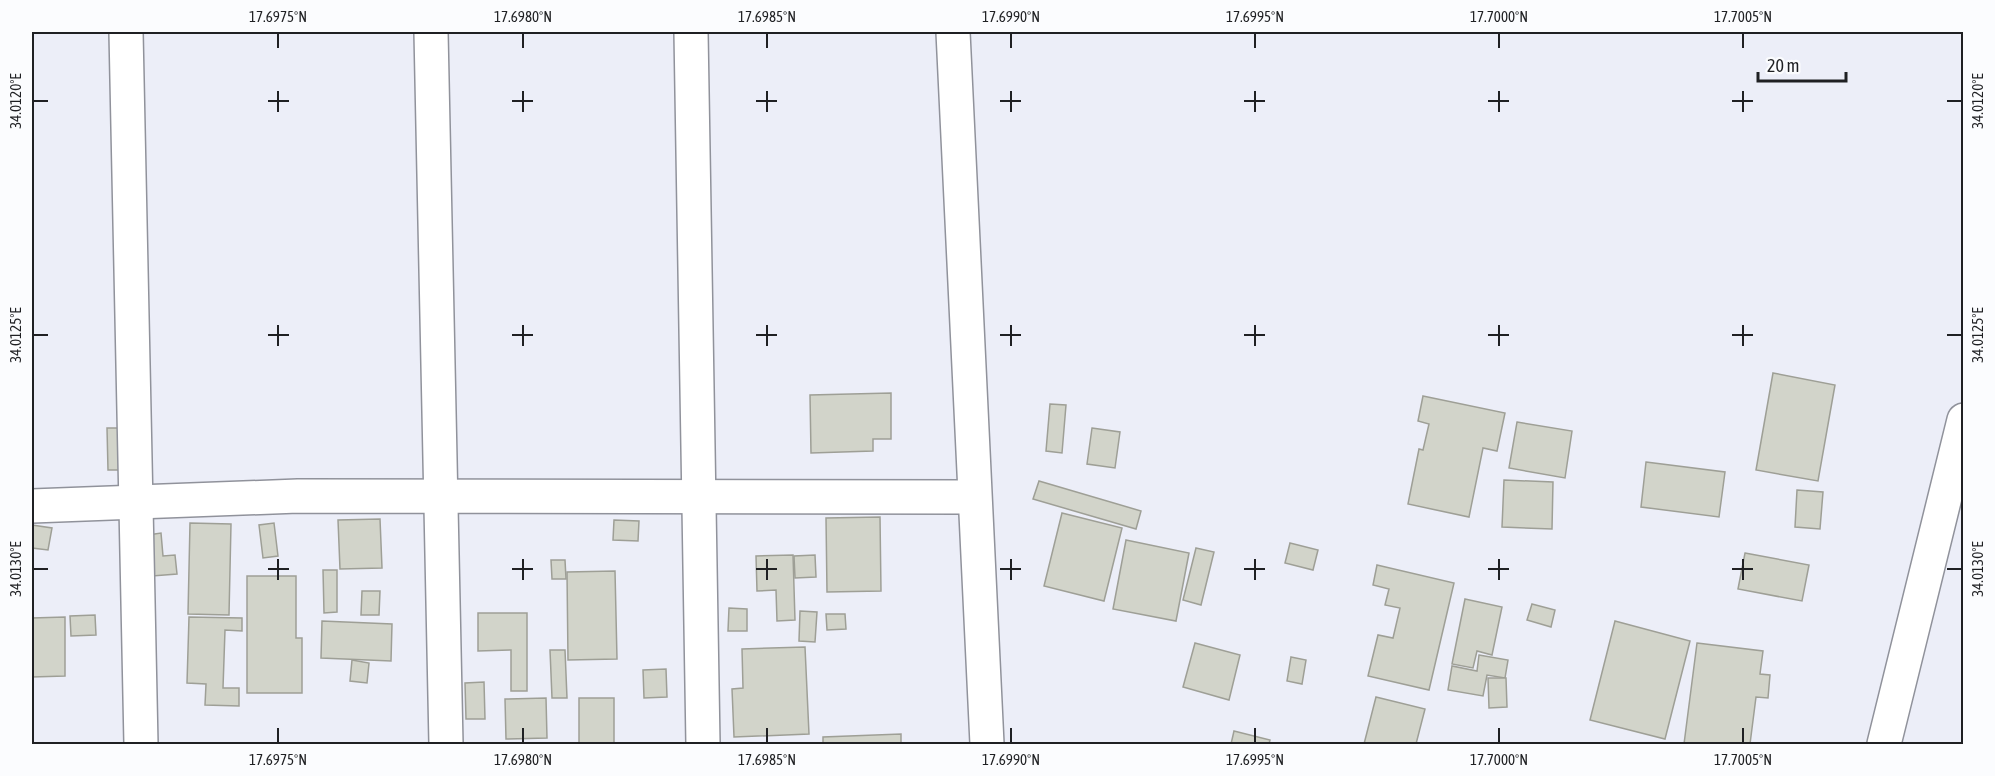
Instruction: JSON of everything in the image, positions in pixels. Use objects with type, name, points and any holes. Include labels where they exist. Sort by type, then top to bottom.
[{"type":"street","points":[[126,32],[138,502],[141,744]]},
{"type":"street","points":[[431,32],[446,744]]},
{"type":"street","points":[[691,32],[703,744]]},
{"type":"street","points":[[952,32],[987,744]]},
{"type":"street","points":[[1884,744],[1964,420]]},
{"type":"street","points":[[32,506],[298,496],[974,497]]},
{"type":"building","points":[[1773,373],[1835,385],[1818,481],[1756,470]]},
{"type":"building","points":[[891,393],[891,439],[873,439],[873,451],[811,453],[810,395]]},
{"type":"building","points":[[1423,396],[1505,413],[1497,451],[1483,448],[1469,517],[1408,504],[1419,449],[1423,450],[1429,424],[1418,421]]},
{"type":"building","points":[[1050,404],[1066,405],[1062,453],[1046,451]]},
{"type":"building","points":[[1517,422],[1572,431],[1565,478],[1509,468]]},
{"type":"building","points":[[107,428],[122,428],[123,470],[108,470]]},
{"type":"building","points":[[1092,428],[1120,432],[1115,468],[1087,464]]},
{"type":"building","points":[[1646,462],[1725,472],[1719,517],[1641,507]]},
{"type":"building","points":[[1504,480],[1553,482],[1552,529],[1502,527]]},
{"type":"building","points":[[1039,481],[1141,511],[1136,529],[1033,499]]},
{"type":"building","points":[[1797,490],[1823,492],[1820,529],[1795,527]]},
{"type":"building","points":[[1062,513],[1122,528],[1104,601],[1044,586]]},
{"type":"building","points":[[880,517],[881,591],[827,592],[826,518]]},
{"type":"building","points":[[380,519],[382,568],[340,569],[338,520]]},
{"type":"building","points":[[614,520],[639,521],[638,541],[613,540]]},
{"type":"building","points":[[190,523],[231,524],[229,615],[188,614]]},
{"type":"building","points":[[274,523],[278,556],[263,558],[259,525]]},
{"type":"building","points":[[32,525],[52,528],[48,550],[32,548]]},
{"type":"building","points":[[161,533],[163,556],[175,555],[177,574],[152,576],[148,535]]},
{"type":"building","points":[[1126,540],[1189,553],[1176,621],[1113,609]]},
{"type":"building","points":[[1290,543],[1318,550],[1313,570],[1285,563]]},
{"type":"building","points":[[1196,548],[1214,552],[1201,605],[1183,600]]},
{"type":"building","points":[[1745,553],[1809,565],[1802,601],[1738,589]]},
{"type":"building","points":[[793,555],[795,620],[777,621],[776,590],[757,591],[756,556]]},
{"type":"building","points":[[815,555],[816,577],[795,578],[794,556]]},
{"type":"building","points":[[551,560],[565,560],[566,579],[552,579]]},
{"type":"building","points":[[1377,565],[1454,583],[1429,690],[1368,676],[1378,635],[1393,638],[1400,608],[1385,605],[1389,589],[1373,585]]},
{"type":"building","points":[[323,570],[337,570],[337,612],[324,613]]},
{"type":"building","points":[[615,571],[617,659],[568,660],[567,572]]},
{"type":"building","points":[[247,576],[296,576],[296,638],[302,638],[302,693],[247,693]]},
{"type":"building","points":[[362,591],[380,591],[379,615],[361,615]]},
{"type":"building","points":[[1465,599],[1502,607],[1492,655],[1477,651],[1473,668],[1452,664]]},
{"type":"building","points":[[1532,604],[1555,610],[1551,627],[1527,620]]},
{"type":"building","points":[[729,608],[747,609],[747,631],[728,631]]},
{"type":"building","points":[[800,611],[817,612],[815,642],[799,641]]},
{"type":"building","points":[[478,613],[527,613],[527,691],[511,691],[511,650],[478,651]]},
{"type":"building","points":[[826,614],[845,614],[846,629],[827,630]]},
{"type":"building","points":[[95,615],[96,635],[71,636],[70,616]]},
{"type":"building","points":[[65,617],[65,676],[32,677],[32,618]]},
{"type":"building","points":[[189,617],[242,618],[242,631],[225,630],[223,688],[239,688],[239,706],[205,705],[206,684],[187,683]]},
{"type":"building","points":[[322,621],[392,624],[391,661],[321,658]]},
{"type":"building","points":[[1615,621],[1690,641],[1665,739],[1590,720]]},
{"type":"building","points":[[1195,643],[1240,655],[1229,700],[1183,687]]},
{"type":"building","points":[[1697,643],[1763,651],[1760,674],[1770,675],[1768,698],[1756,697],[1750,744],[1684,744]]},
{"type":"building","points":[[805,647],[809,734],[734,737],[732,689],[743,688],[742,649]]},
{"type":"building","points":[[550,650],[565,650],[567,698],[552,698]]},
{"type":"building","points":[[1479,655],[1508,660],[1505,678],[1487,675],[1483,696],[1448,690],[1452,666],[1477,671]]},
{"type":"building","points":[[1291,657],[1306,660],[1302,684],[1287,681]]},
{"type":"building","points":[[352,660],[369,663],[367,683],[350,681]]},
{"type":"building","points":[[666,669],[667,697],[644,698],[643,670]]},
{"type":"building","points":[[1488,678],[1506,678],[1507,707],[1489,708]]},
{"type":"building","points":[[484,682],[485,719],[466,719],[465,683]]},
{"type":"building","points":[[1376,697],[1425,709],[1416,744],[1364,744]]},
{"type":"building","points":[[546,698],[547,738],[506,739],[505,699]]},
{"type":"building","points":[[579,698],[614,698],[614,744],[579,744]]},
{"type":"building","points":[[1234,731],[1270,740],[1269,744],[1231,744]]},
{"type":"building","points":[[901,734],[901,744],[823,744],[823,737]]}]
